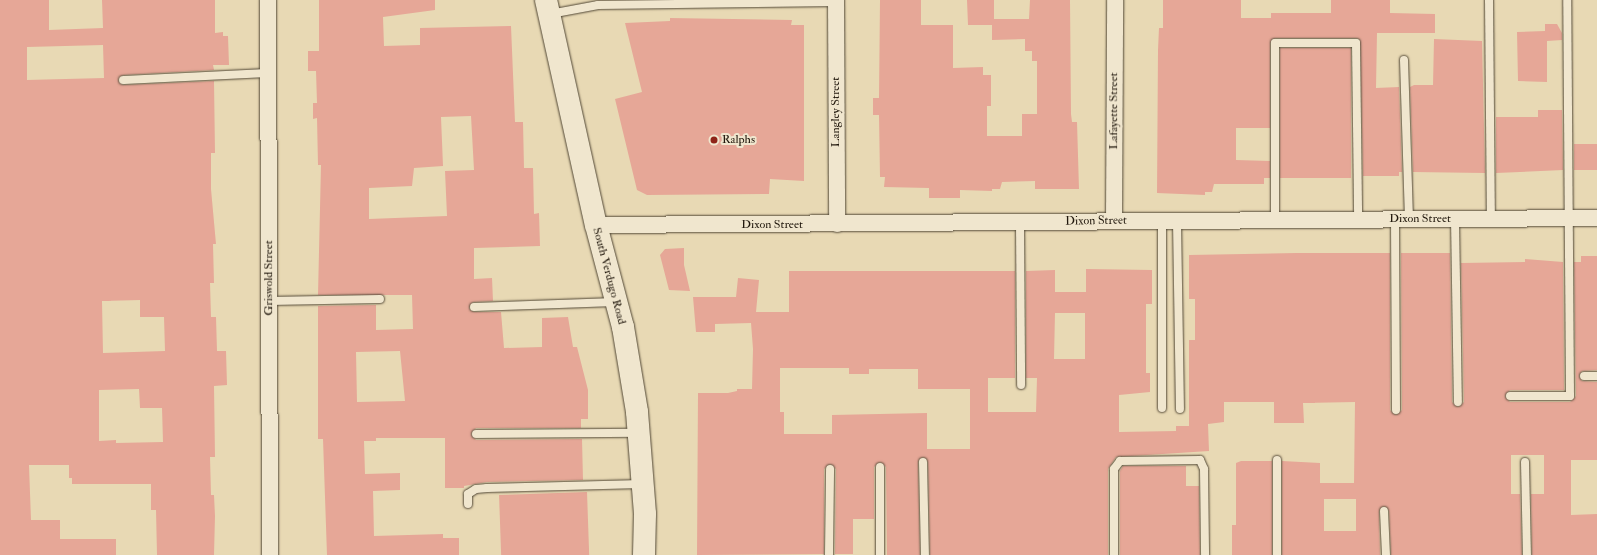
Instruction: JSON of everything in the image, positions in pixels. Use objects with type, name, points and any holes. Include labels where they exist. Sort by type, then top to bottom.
[{"type":"main road","name":"South Verdugo Road","points":[[548,7],[596,225],[623,327],[639,433],[643,484],[644,555]]},
{"type":"street","name":"Griswold Street","points":[[268,0],[270,555]]},
{"type":"street","name":"Lafayette Street","points":[[1114,221],[1115,0]]},
{"type":"street","name":"Langley Street","points":[[836,1],[836,224]]},
{"type":"street","name":"Dixon Street","points":[[596,225],[1597,218]]},
{"type":"lane","points":[[1489,0],[1491,219]]},
{"type":"lane","points":[[1510,396],[1570,396],[1567,218],[1569,66],[1567,0]]},
{"type":"lane","points":[[548,7],[836,1]]},
{"type":"lane","points":[[1275,220],[1275,43],[1356,43],[1358,219]]},
{"type":"lane","points":[[1396,410],[1402,219],[1404,60]]},
{"type":"lane","points":[[123,80],[268,73]]},
{"type":"lane","points":[[1455,219],[1458,402]]},
{"type":"lane","points":[[1162,408],[1169,221]]},
{"type":"lane","points":[[1169,221],[1180,409]]},
{"type":"lane","points":[[1020,222],[1021,385]]},
{"type":"lane","points":[[269,301],[380,298]]},
{"type":"lane","points":[[474,307],[616,302]]},
{"type":"lane","points":[[1584,376],[1597,376]]},
{"type":"lane","points":[[476,434],[639,433]]},
{"type":"lane","points":[[1114,555],[1114,469],[1120,461],[1192,460],[1200,460],[1204,469],[1205,555]]},
{"type":"lane","points":[[1277,460],[1277,555]]},
{"type":"lane","points":[[923,462],[925,555]]},
{"type":"lane","points":[[1525,462],[1527,555]]},
{"type":"lane","points":[[880,468],[880,555]]},
{"type":"lane","points":[[829,555],[830,469]]},
{"type":"lane","points":[[468,504],[468,494],[476,489],[643,484]]},
{"type":"lane","points":[[1384,511],[1386,555]]},
{"type":"building","points":[[0,0],[49,0],[49,30],[103,28],[102,0],[215,0],[215,33],[223,32],[223,36],[228,36],[229,65],[213,65],[214,70],[123,75],[118,80],[123,85],[214,81],[215,153],[211,153],[211,189],[216,244],[213,244],[214,283],[210,283],[211,317],[216,317],[217,351],[226,351],[227,385],[214,386],[215,457],[210,457],[211,495],[214,495],[215,516],[214,555],[157,555],[156,510],[151,510],[151,484],[72,484],[72,478],[69,478],[69,465],[29,465],[31,520],[60,520],[60,539],[116,539],[116,555],[0,555]],"holes":[[[103,45],[104,78],[27,80],[27,47]],[[140,300],[140,317],[164,317],[165,351],[103,353],[102,301]],[[139,389],[140,408],[162,408],[163,442],[116,443],[116,440],[99,441],[99,390]]]},
{"type":"building","points":[[319,0],[435,0],[435,10],[383,17],[384,46],[420,45],[420,28],[511,26],[515,122],[523,122],[524,168],[533,168],[534,214],[539,213],[540,246],[474,248],[474,279],[492,278],[493,301],[473,302],[469,308],[474,312],[501,312],[504,348],[542,347],[542,318],[568,317],[573,347],[577,347],[588,390],[588,419],[581,419],[581,428],[476,428],[471,434],[476,440],[582,439],[583,480],[487,482],[464,486],[464,488],[445,488],[445,438],[376,438],[376,441],[364,441],[365,474],[400,473],[400,490],[373,491],[374,536],[443,534],[443,538],[459,538],[459,555],[327,555],[323,439],[318,439],[318,306],[376,305],[376,330],[413,329],[412,295],[318,295],[321,165],[318,165],[317,118],[313,119],[313,103],[317,103],[316,71],[308,71],[308,51],[319,51]],"holes":[[[471,116],[474,170],[445,171],[447,216],[369,219],[369,188],[412,186],[414,168],[443,166],[441,117]],[[400,351],[405,401],[357,402],[356,352]]]},
{"type":"building","points":[[880,0],[921,0],[921,25],[953,25],[953,68],[983,67],[983,75],[991,75],[991,106],[987,106],[987,136],[1022,136],[1022,114],[1037,114],[1037,61],[1032,61],[1032,51],[1025,51],[1025,39],[992,40],[992,25],[968,25],[967,0],[994,0],[994,19],[1029,19],[1030,0],[1070,0],[1071,114],[1072,122],[1077,122],[1079,189],[1035,189],[1035,181],[1002,182],[1000,189],[992,189],[992,191],[960,190],[960,198],[929,198],[929,188],[884,187],[885,177],[880,177],[879,115],[873,115],[873,98],[879,98]]},
{"type":"building","points":[[1163,0],[1241,0],[1241,18],[1271,18],[1271,13],[1331,13],[1331,0],[1390,0],[1390,13],[1435,14],[1435,33],[1377,33],[1376,88],[1399,87],[1402,172],[1399,172],[1399,176],[1363,176],[1360,40],[1356,38],[1275,38],[1270,43],[1270,128],[1236,128],[1236,160],[1270,161],[1270,178],[1264,178],[1264,184],[1214,184],[1212,192],[1205,192],[1205,195],[1157,193],[1158,50],[1159,28],[1163,28]]},
{"type":"building","name":"Ralphs","points":[[670,18],[792,20],[791,25],[804,25],[804,181],[770,179],[769,194],[647,195],[637,190],[615,99],[642,92],[625,23],[670,21]]},
{"type":"building","points":[[1545,24],[1557,24],[1562,33],[1562,40],[1547,41],[1547,82],[1518,81],[1517,32],[1545,31]]},
{"type":"building","points":[[1434,39],[1482,41],[1485,173],[1413,172],[1410,87],[1414,85],[1433,85]]},
{"type":"building","points":[[1280,48],[1351,48],[1351,178],[1280,178]]},
{"type":"building","points":[[1538,110],[1562,110],[1563,170],[1496,173],[1496,117],[1538,117]]},
{"type":"building","points":[[1574,144],[1597,144],[1597,170],[1574,170]]},
{"type":"building","points":[[684,248],[684,265],[690,291],[669,290],[660,255],[665,249]]},
{"type":"building","points":[[1390,253],[1390,410],[1396,415],[1402,410],[1401,253],[1450,253],[1452,402],[1458,407],[1464,402],[1461,263],[1525,262],[1525,259],[1563,262],[1564,390],[1510,390],[1505,396],[1510,402],[1570,402],[1576,396],[1574,262],[1581,262],[1581,256],[1597,256],[1597,370],[1582,371],[1579,376],[1582,381],[1597,382],[1597,460],[1571,460],[1571,515],[1597,514],[1597,555],[1532,555],[1531,494],[1544,494],[1544,455],[1511,455],[1511,494],[1520,494],[1522,555],[1391,555],[1389,511],[1384,506],[1379,511],[1380,555],[1282,555],[1282,461],[1320,463],[1320,483],[1354,483],[1355,402],[1303,403],[1304,423],[1274,423],[1274,402],[1224,402],[1224,422],[1208,424],[1209,451],[1116,457],[1108,469],[1108,555],[930,555],[928,462],[923,457],[918,462],[920,555],[887,555],[886,467],[880,462],[874,467],[874,519],[853,519],[853,554],[835,554],[836,469],[830,464],[824,469],[824,554],[697,555],[698,393],[728,393],[737,391],[737,389],[752,389],[753,349],[751,323],[715,324],[715,332],[696,332],[693,297],[736,297],[738,278],[759,280],[756,312],[789,312],[789,271],[1015,271],[1015,378],[988,378],[988,412],[1036,412],[1037,378],[1026,378],[1026,271],[1055,270],[1055,292],[1086,292],[1086,269],[1152,270],[1152,304],[1146,304],[1146,373],[1150,373],[1150,392],[1119,395],[1119,432],[1176,431],[1176,426],[1189,426],[1189,340],[1195,340],[1195,299],[1189,299],[1189,255]],"holes":[[[1055,313],[1085,313],[1085,359],[1054,359]],[[780,368],[849,368],[849,374],[869,374],[869,369],[918,369],[918,389],[970,389],[970,449],[927,449],[927,413],[832,415],[832,434],[784,434],[784,412],[780,412]],[[1324,499],[1356,499],[1356,531],[1324,531]]]},
{"type":"building","points":[[1241,461],[1272,461],[1272,555],[1232,555],[1232,525],[1236,525],[1236,463]]},
{"type":"building","points":[[1123,466],[1186,466],[1186,486],[1199,486],[1200,555],[1120,555],[1120,471]]},
{"type":"building","points":[[587,492],[589,555],[501,555],[499,495]]},
{"type":"place","name":"Ralphs","points":[[714,140]]}]
